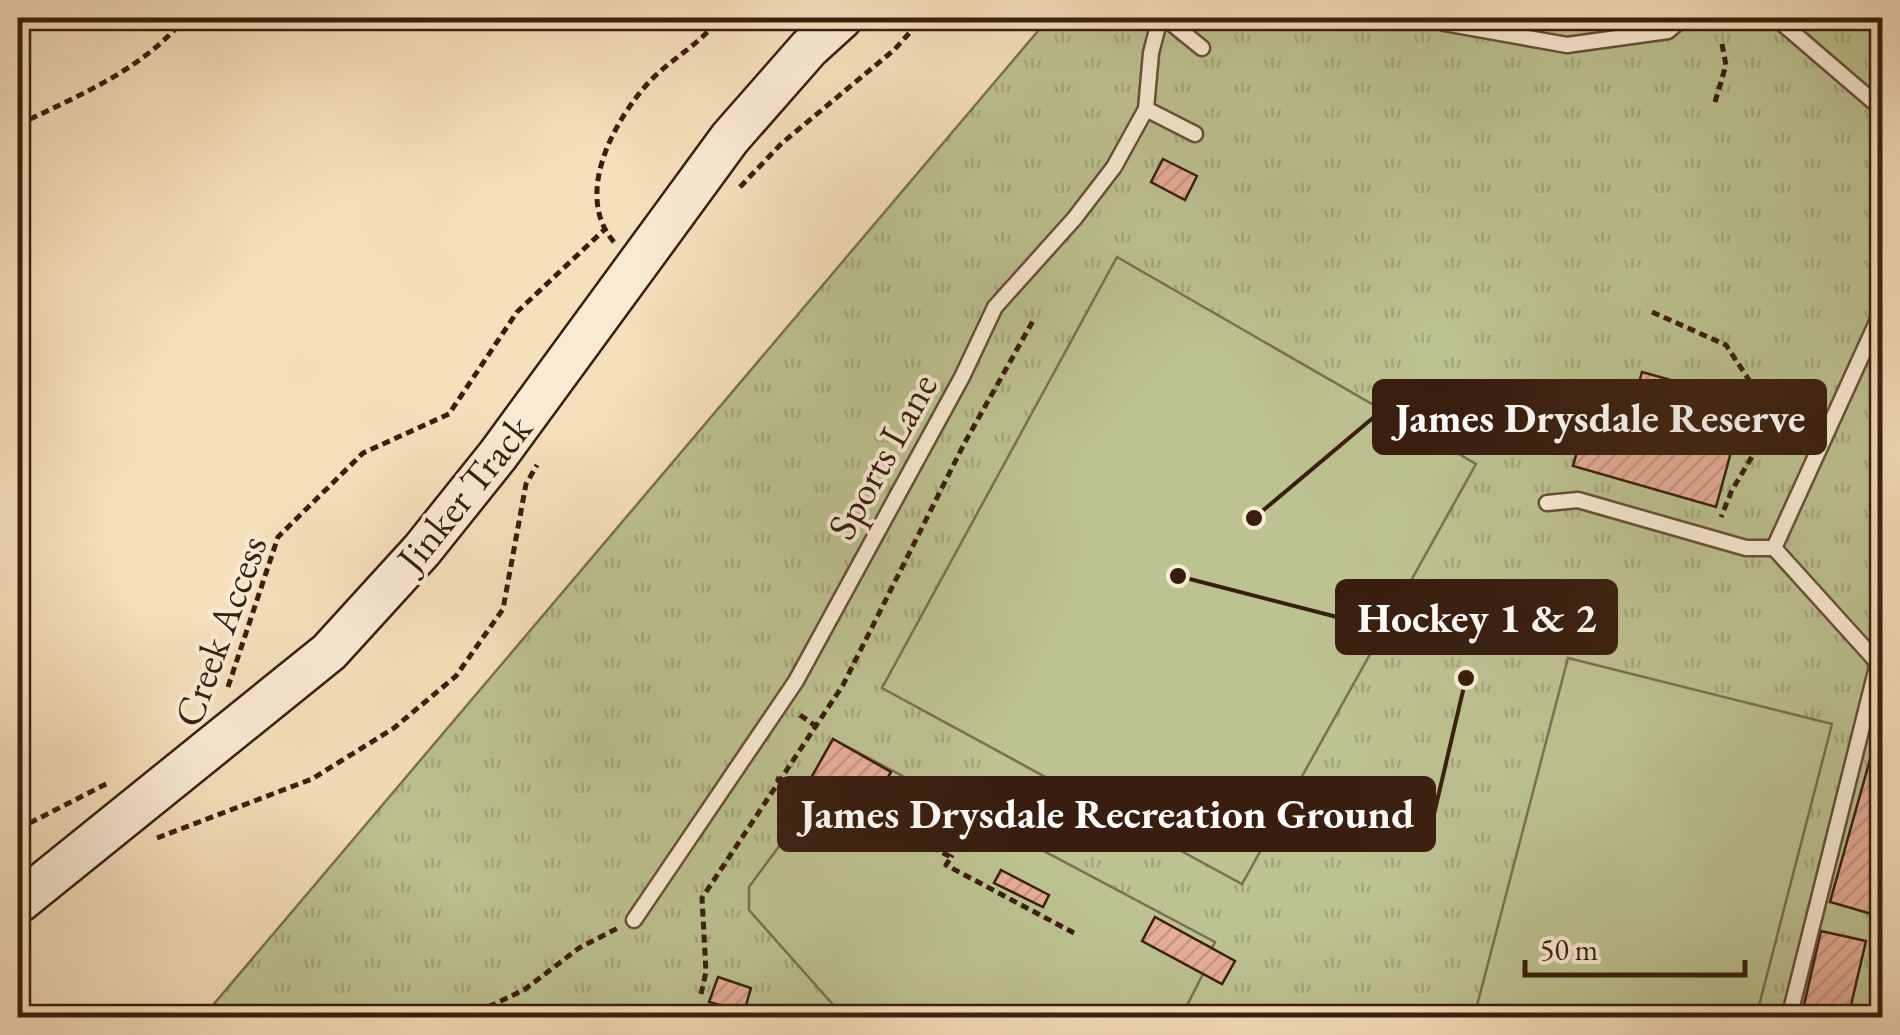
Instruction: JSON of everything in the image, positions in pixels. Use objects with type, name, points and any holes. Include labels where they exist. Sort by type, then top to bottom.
[{"type":"street","name":"Jinker Track","points":[[18,903],[328,652],[455,509],[730,138],[809,48],[842,18]]},
{"type":"lane","points":[[1163,18],[1202,48]]},
{"type":"lane","name":"Sports Lane","points":[[634,920],[796,681],[962,377],[996,307],[1104,180],[1146,110],[1151,53],[1163,18]]},
{"type":"lane","points":[[1437,18],[1444,23],[1567,44],[1668,31],[1683,18]]},
{"type":"lane","points":[[1776,18],[1882,109]]},
{"type":"lane","points":[[1146,110],[1195,134]]},
{"type":"lane","points":[[1774,548],[1882,311]]},
{"type":"lane","points":[[1547,502],[1578,500],[1746,548],[1774,548],[1878,663],[1789,1018]]},
{"type":"path","points":[[18,124],[126,72],[166,40],[185,18]]},
{"type":"path","points":[[636,267],[604,230],[595,195],[614,128],[651,80],[709,33],[720,18]]},
{"type":"path","points":[[1716,102],[1726,66],[1722,39]]},
{"type":"path","name":"Creek Access","points":[[224,698],[278,537],[363,453],[450,414],[517,312],[604,230]]},
{"type":"path","points":[[1652,312],[1726,345],[1751,383],[1780,410],[1732,490],[1712,539]]},
{"type":"path","points":[[701,994],[706,972],[702,898],[842,685],[964,444],[1034,318]]},
{"type":"path","points":[[18,829],[120,779]]},
{"type":"path","points":[[778,779],[866,826],[871,816],[951,856]]},
{"type":"path","points":[[884,822],[904,785],[970,821],[946,866],[1074,933]]},
{"type":"path","points":[[465,1018],[524,990],[579,948],[634,920]]},
{"type":"green space","points":[[1049,18],[1882,18],[1882,1017],[202,1018]]},
{"type":"green space","points":[[1117,257],[1476,464],[1242,884],[882,688]]},
{"type":"green space","points":[[1568,658],[1832,724],[1756,1017],[1474,1017]]},
{"type":"green space","points":[[833,739],[1215,942],[1212,948],[1155,918],[1143,941],[1203,974],[1181,1017],[844,1017],[749,910],[749,887],[811,803],[816,794],[806,787]]},
{"type":"building","points":[[1163,159],[1197,176],[1185,200],[1151,182]]},
{"type":"building","points":[[1642,372],[1721,394],[1710,434],[1734,441],[1716,507],[1573,466],[1592,400],[1631,411]]},
{"type":"building","points":[[1878,731],[1882,732],[1882,917],[1830,902]]},
{"type":"building","points":[[833,739],[891,772],[863,820],[806,787]]},
{"type":"building","points":[[900,797],[958,827],[946,850],[888,820]]},
{"type":"building","points":[[1001,870],[1049,895],[1043,907],[994,883]]},
{"type":"building","points":[[1155,917],[1235,961],[1222,984],[1142,941]]},
{"type":"building","points":[[1821,931],[1866,941],[1848,1018],[1801,1018]]},
{"type":"building","points":[[718,977],[751,988],[744,1012],[709,1002]]},
{"type":"place","name":"James Drysdale Reserve","points":[[1254,518]]},
{"type":"place","name":"Hockey 1 & 2","points":[[1178,576]]},
{"type":"place","name":"James Drysdale Recreation Ground","points":[[1466,678]]}]
